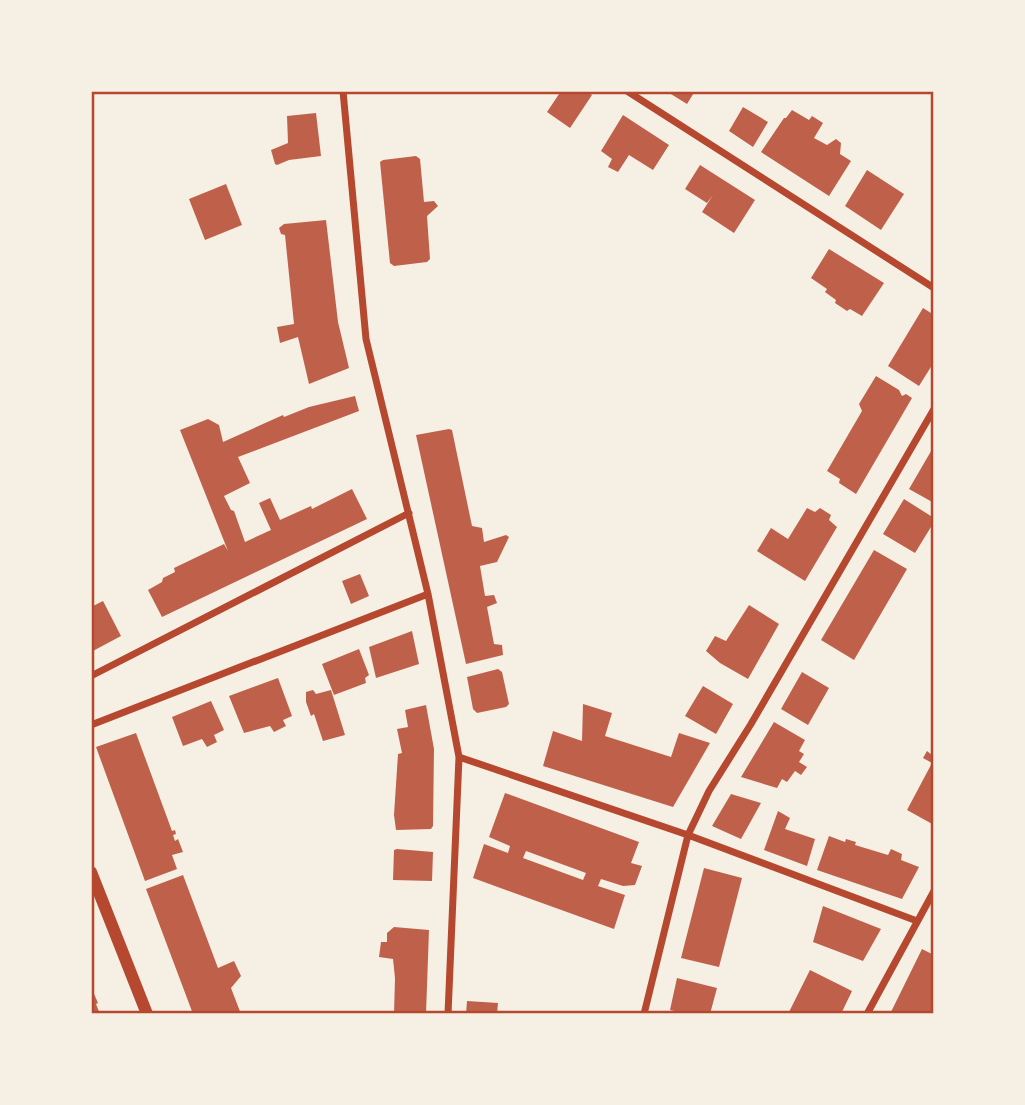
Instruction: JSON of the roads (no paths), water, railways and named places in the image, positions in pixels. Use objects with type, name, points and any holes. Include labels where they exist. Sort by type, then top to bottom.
[{"type":"street","points":[[343,91],[366,339],[428,594],[459,757],[448,1014]]},
{"type":"street","points":[[627,91],[934,288]]},
{"type":"street","points":[[644,1014],[688,835],[709,791],[751,724],[934,409]]},
{"type":"street","points":[[91,676],[409,513]]},
{"type":"street","points":[[91,725],[428,594]]},
{"type":"street","points":[[459,757],[688,835],[917,921]]},
{"type":"street","points":[[91,872],[147,1014]]},
{"type":"street","points":[[867,1014],[934,891]]}]
